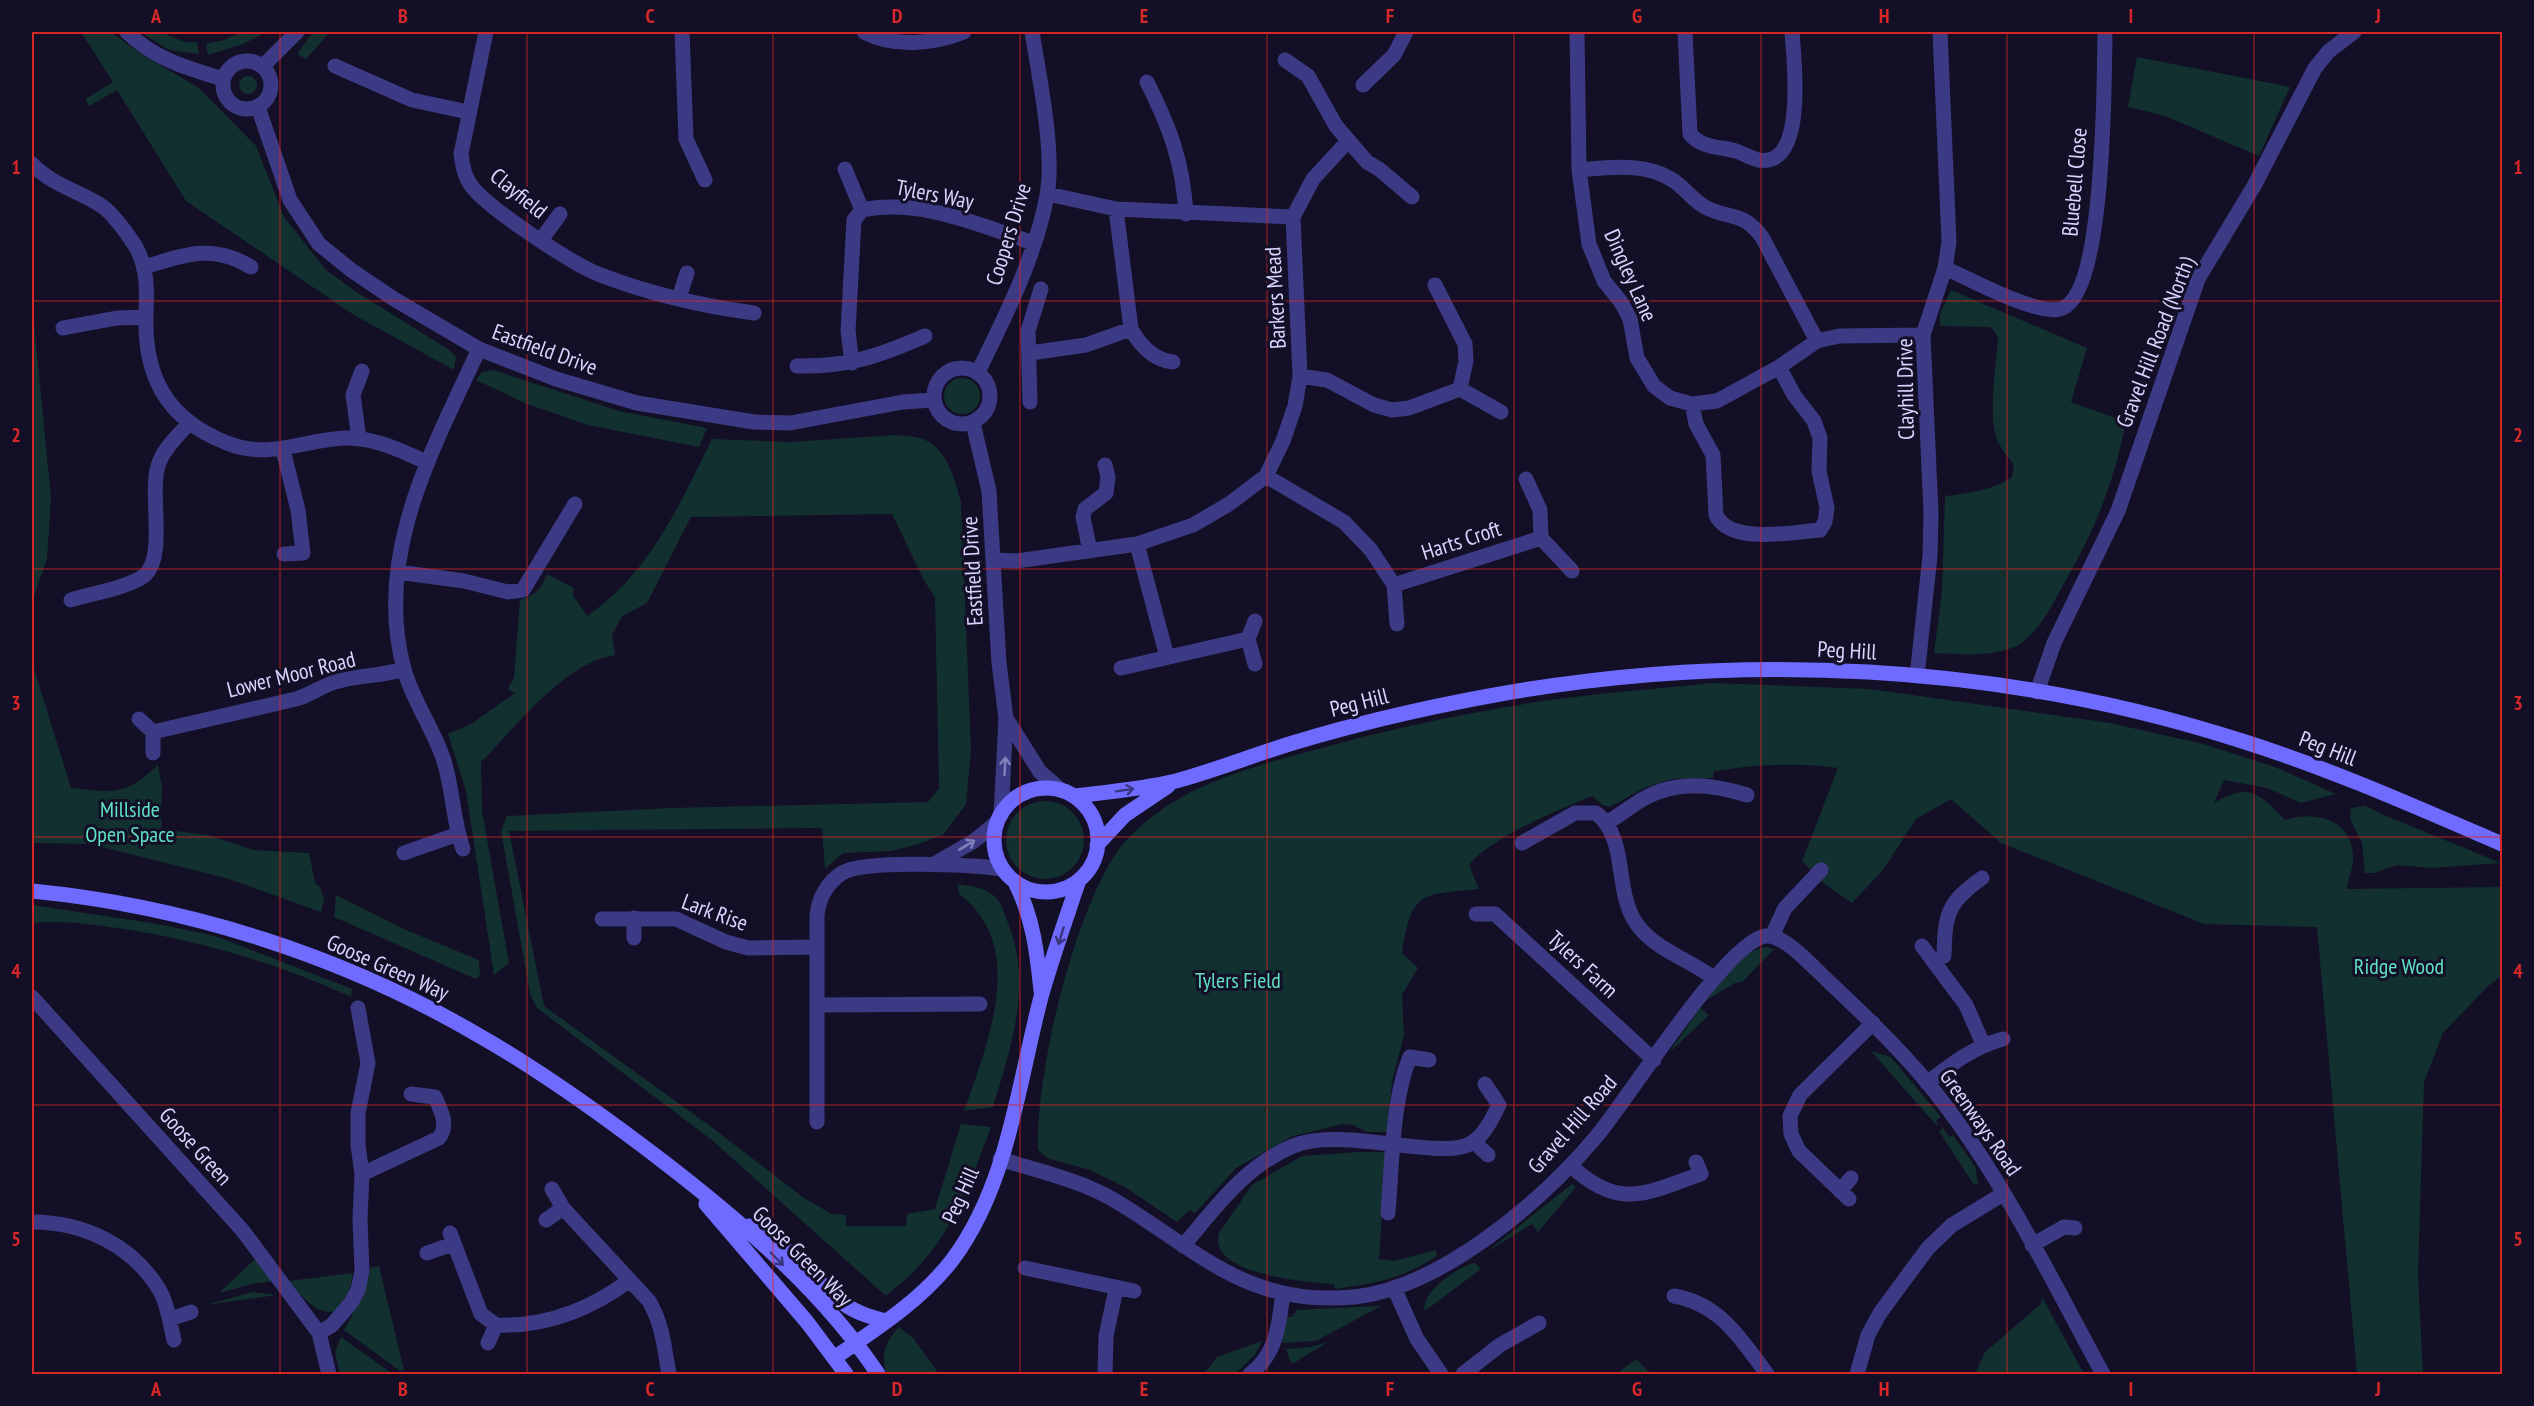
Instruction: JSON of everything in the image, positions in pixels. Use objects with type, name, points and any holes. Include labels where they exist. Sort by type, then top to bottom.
[{"type":"main road","name":"Peg Hill","points":[[1176,781],[1352,726],[1488,696],[1566,683],[1640,675],[1750,670],[1917,676],[2037,692],[2135,712],[2238,740],[2364,785],[2502,844]]},
{"type":"main road","points":[[1067,793],[1093,818],[1098,835],[1090,867],[1079,880],[1064,889],[1047,892],[1030,890],[1015,882],[1003,869],[996,854],[994,838],[999,818],[1017,797],[1031,790],[1046,788],[1067,793],[1176,781]]},
{"type":"main road","points":[[1097,845],[1125,815],[1176,781]]},
{"type":"main road","name":"Peg Hill","points":[[834,1358],[922,1293],[962,1246],[980,1213],[1000,1160],[1041,997],[1079,880]]},
{"type":"main road","name":"Peg Hill","points":[[1015,882],[1027,908],[1035,936],[1041,997]]},
{"type":"main road","name":"Goose Green Way","points":[[32,891],[100,901],[196,920],[285,946],[417,1001],[497,1046],[585,1103],[686,1179],[738,1222],[823,1306],[878,1374]]},
{"type":"main road","name":"Goose Green Way","points":[[686,1179],[846,1374]]},
{"type":"main road","points":[[738,1222],[764,1232],[782,1244],[844,1303],[855,1310],[886,1321]]},
{"type":"main road","points":[[855,1344],[870,1374]]},
{"type":"street","points":[[127,32],[142,47],[175,65],[223,79]]},
{"type":"street","points":[[263,66],[297,32]]},
{"type":"street","name":"Clayfield","points":[[486,32],[461,154],[463,171],[473,189],[540,240],[596,273],[719,309],[754,313]]},
{"type":"street","points":[[682,32],[686,139],[705,180]]},
{"type":"street","points":[[864,32],[898,42],[926,42],[964,32]]},
{"type":"street","name":"Coopers Drive","points":[[978,372],[1018,285],[1048,194],[1048,158],[1032,32]]},
{"type":"street","points":[[1363,85],[1394,55],[1406,32]]},
{"type":"street","name":"Dingley Lane","points":[[1577,32],[1579,170],[1589,244],[1604,281],[1621,302],[1630,319],[1637,358],[1642,368],[1654,386],[1670,398],[1692,404]]},
{"type":"street","points":[[1685,32],[1690,134],[1697,142],[1707,147],[1738,152],[1762,160],[1773,159],[1782,150],[1792,127],[1795,77],[1792,32]]},
{"type":"street","name":"Clayhill Drive","points":[[1917,676],[1930,556],[1931,513],[1923,335],[1945,268],[1948,242],[1940,32]]},
{"type":"street","name":"Bluebell Close","points":[[1945,268],[2038,309],[2061,309],[2074,300],[2088,261],[2098,214],[2105,32]]},
{"type":"street","name":"Gravel Hill Road (North)","points":[[2037,692],[2054,643],[2118,511],[2198,279],[2254,186],[2315,68],[2329,51],[2354,32]]},
{"type":"street","points":[[1285,60],[1308,76],[1318,99],[1348,141],[1367,162],[1379,169],[1412,197]]},
{"type":"street","points":[[240,61],[256,62],[268,72],[272,88],[270,95],[258,107],[250,109],[232,104],[226,97],[223,79],[226,72],[240,61]]},
{"type":"street","points":[[335,66],[412,100],[468,112]]},
{"type":"street","points":[[1147,82],[1179,154],[1184,180],[1186,214]]},
{"type":"street","name":"Eastfield Drive","points":[[258,107],[290,200],[319,244],[386,294],[479,349],[556,380],[637,403],[754,422],[790,423],[903,402],[933,400]]},
{"type":"street","name":"Barkers Mead","points":[[994,560],[1016,561],[1137,544],[1193,525],[1229,504],[1266,476],[1283,441],[1295,406],[1300,376],[1293,217],[1313,179],[1348,141]]},
{"type":"street","points":[[32,164],[49,179],[102,207],[135,246],[144,267],[147,346],[156,381],[173,408],[189,423],[230,445],[260,451],[284,450],[328,440],[360,439],[392,447],[426,462]]},
{"type":"street","points":[[1579,170],[1617,167],[1662,173],[1676,182],[1701,205],[1751,223],[1762,237],[1817,341]]},
{"type":"street","name":"Tylers Way","points":[[845,169],[862,210]]},
{"type":"street","name":"Barkers Mead","points":[[1048,194],[1116,209],[1186,214],[1293,217]]},
{"type":"street","name":"Tylers Way","points":[[852,363],[848,332],[854,220],[862,210],[878,207],[923,210],[1033,243]]},
{"type":"street","points":[[1116,209],[1131,328],[1137,341],[1151,354],[1162,361],[1173,362]]},
{"type":"street","name":"Clayfield","points":[[540,240],[560,214]]},
{"type":"street","points":[[144,267],[178,257],[213,252],[232,255],[251,267]]},
{"type":"street","points":[[679,298],[687,273]]},
{"type":"street","points":[[1435,285],[1465,344],[1466,361],[1460,389],[1501,412]]},
{"type":"street","points":[[1030,402],[1028,331],[1041,289]]},
{"type":"street","points":[[63,328],[117,318],[146,317]]},
{"type":"street","points":[[1030,353],[1086,345],[1131,328]]},
{"type":"street","points":[[1779,368],[1794,395],[1814,421],[1820,438],[1819,471],[1827,508],[1825,522],[1820,530],[1754,534],[1733,532],[1719,522],[1716,515],[1713,455],[1696,424],[1692,404],[1717,400],[1779,368],[1817,341],[1839,336],[1923,335]]},
{"type":"street","points":[[797,366],[831,367],[852,363],[891,351],[925,336]]},
{"type":"street","points":[[463,849],[443,758],[404,669],[396,603],[398,572],[408,515],[426,462],[479,349]]},
{"type":"street","points":[[957,368],[978,372],[985,380],[991,399],[982,417],[974,423],[952,423],[936,410],[933,400],[934,389],[947,372],[957,368]]},
{"type":"street","points":[[360,439],[353,395],[362,371]]},
{"type":"street","name":"Barkers Mead","points":[[1300,376],[1326,380],[1374,405],[1392,410],[1409,408],[1460,389]]},
{"type":"street","points":[[71,600],[136,580],[145,575],[150,567],[157,526],[156,471],[163,454],[189,423]]},
{"type":"street","name":"Eastfield Drive","points":[[974,423],[987,474],[999,663],[1006,718],[999,818]]},
{"type":"street","points":[[284,450],[298,510],[303,553],[284,554]]},
{"type":"street","points":[[1090,551],[1083,517],[1085,509],[1106,494],[1108,477],[1105,465]]},
{"type":"street","points":[[1266,476],[1344,522],[1371,550],[1394,585],[1397,624]]},
{"type":"street","points":[[1526,479],[1540,510],[1541,538],[1572,571]]},
{"type":"street","points":[[398,572],[464,581],[508,591],[523,590],[575,504]]},
{"type":"street","name":"Harts Croft","points":[[1394,585],[1541,538]]},
{"type":"street","points":[[1137,544],[1167,657]]},
{"type":"street","points":[[1255,621],[1248,639],[1255,664]]},
{"type":"street","points":[[1121,668],[1248,639]]},
{"type":"street","name":"Lower Moor Road","points":[[153,732],[296,699],[314,693],[336,681],[383,675],[404,669]]},
{"type":"street","name":"Eastfield Drive","points":[[1006,718],[1040,772],[1067,793]]},
{"type":"street","points":[[139,719],[153,732],[153,753]]},
{"type":"street","points":[[1608,822],[1642,799],[1679,786],[1712,786],[1747,795]]},
{"type":"street","points":[[1522,843],[1575,813],[1591,811],[1608,822],[1614,836],[1623,891],[1634,919],[1654,943],[1713,978]]},
{"type":"street","points":[[933,864],[974,841],[999,818]]},
{"type":"street","points":[[404,853],[458,834]]},
{"type":"street","points":[[817,1122],[817,947],[819,902],[824,891],[843,873],[865,867],[933,864],[1003,869]]},
{"type":"street","points":[[1772,936],[1785,908],[1821,870]]},
{"type":"street","points":[[1982,878],[1960,894],[1948,911],[1945,924],[1944,956],[1983,1044]]},
{"type":"street","name":"Tylers Farm","points":[[1476,914],[1495,914],[1654,1060]]},
{"type":"street","name":"Lark Rise","points":[[602,918],[676,919],[737,946],[817,947]]},
{"type":"street","points":[[634,918],[634,938]]},
{"type":"street","name":"Gravel Hill Road","points":[[1000,1160],[1088,1187],[1113,1199],[1228,1275],[1283,1293],[1352,1297],[1394,1288],[1443,1267],[1462,1254],[1497,1229],[1571,1166],[1620,1107],[1713,978],[1747,945],[1764,936],[1772,936]]},
{"type":"street","name":"Greenways Road","points":[[1772,936],[1791,947],[1873,1023],[1927,1083],[1968,1137],[2004,1194],[2103,1374]]},
{"type":"street","points":[[1922,946],[1944,956]]},
{"type":"street","name":"Goose Green","points":[[32,997],[243,1231],[319,1333],[329,1374]]},
{"type":"street","points":[[818,1005],[980,1004]]},
{"type":"street","points":[[319,1333],[332,1325],[358,1290],[363,1259],[360,1219],[362,1174],[358,1145],[358,1113],[368,1063],[358,1008]]},
{"type":"street","points":[[1851,1178],[1844,1195],[1793,1143],[1790,1116],[1800,1095],[1873,1023]]},
{"type":"street","points":[[1927,1083],[1961,1057],[1983,1044],[2003,1039]]},
{"type":"street","points":[[1388,1213],[1406,1065],[1410,1057],[1429,1060]]},
{"type":"street","points":[[1183,1246],[1243,1176],[1293,1145],[1346,1139],[1456,1150],[1474,1142],[1499,1105],[1485,1084]]},
{"type":"street","points":[[362,1174],[439,1138],[444,1131],[444,1120],[435,1097],[411,1094]]},
{"type":"street","points":[[1474,1142],[1488,1155]]},
{"type":"street","points":[[1571,1166],[1605,1188],[1632,1196],[1701,1173],[1696,1162]]},
{"type":"street","points":[[552,1189],[563,1208],[649,1301],[659,1318],[669,1374]]},
{"type":"street","points":[[1857,1374],[1868,1335],[1880,1313],[1928,1248],[1952,1225],[2004,1194]]},
{"type":"street","points":[[546,1220],[563,1208]]},
{"type":"street","points":[[32,1222],[58,1222],[113,1243],[142,1266],[160,1292],[170,1319],[174,1340]]},
{"type":"street","points":[[2032,1245],[2064,1227],[2075,1228]]},
{"type":"street","points":[[427,1253],[451,1238],[481,1314],[496,1325],[557,1318],[593,1305],[630,1281]]},
{"type":"street","points":[[1025,1268],[1134,1291]]},
{"type":"street","points":[[1394,1288],[1417,1339],[1441,1374]]},
{"type":"street","points":[[1105,1374],[1106,1336],[1116,1289]]},
{"type":"street","points":[[1250,1374],[1269,1355],[1274,1344],[1283,1293]]},
{"type":"street","points":[[1674,1296],[1689,1298],[1730,1323],[1767,1374]]},
{"type":"street","points":[[170,1319],[191,1312]]},
{"type":"street","points":[[1463,1374],[1529,1323]]},
{"type":"street","points":[[488,1343],[496,1325]]},
{"type":"green space","points":[[81,32],[111,32],[138,52],[199,88],[256,146],[284,217],[326,270],[358,293],[448,349],[456,357],[454,370],[354,315],[186,201],[117,90],[89,106],[85,99],[113,82]]},
{"type":"green space","points":[[140,32],[160,32],[185,42],[197,42],[199,54],[169,50]]},
{"type":"green space","points":[[241,32],[263,34],[243,44],[208,55],[206,44],[224,40]]},
{"type":"green space","points":[[313,32],[330,32],[306,59],[297,54]]},
{"type":"green space","points":[[2137,57],[2290,87],[2259,156],[2165,116],[2128,107]]},
{"type":"green space","points":[[248,76],[256,81],[257,85],[252,93],[248,94],[240,89],[239,85],[244,77]]},
{"type":"green space","points":[[1951,290],[2087,348],[2071,402],[2126,422],[2115,468],[2093,528],[2053,603],[2041,623],[2024,641],[2015,647],[1993,653],[1934,653],[1942,592],[1945,496],[1996,485],[2012,477],[2014,465],[1998,442],[1993,420],[1998,340],[1996,333],[1990,327],[1940,326],[1940,314]]},
{"type":"green space","points":[[32,303],[51,498],[47,559],[32,602]]},
{"type":"green space","points":[[493,370],[619,411],[707,428],[699,447],[588,425],[527,404],[476,380],[482,372]]},
{"type":"green space","points":[[962,378],[975,383],[980,396],[975,409],[962,414],[949,409],[944,396],[949,383]]},
{"type":"green space","points":[[895,435],[923,439],[938,450],[949,466],[961,502],[971,750],[966,804],[944,834],[919,844],[891,851],[843,853],[825,869],[822,828],[509,831],[544,1006],[710,1126],[804,1198],[832,1214],[846,1215],[846,1226],[906,1226],[907,1214],[935,1209],[961,1124],[991,1127],[961,1202],[942,1237],[917,1268],[886,1296],[713,1141],[537,1008],[530,994],[501,831],[507,816],[671,808],[928,802],[939,788],[935,597],[925,582],[892,514],[691,517],[647,603],[622,616],[612,635],[615,655],[596,660],[560,683],[542,698],[481,762],[482,811],[509,963],[494,975],[466,791],[448,734],[471,724],[515,693],[508,689],[514,677],[520,600],[537,591],[547,574],[574,588],[573,595],[587,616],[609,599],[628,580],[661,536],[712,439],[792,442]]},
{"type":"green space","name":"Millside Open Space","points":[[32,662],[71,788],[99,791],[118,790],[136,783],[158,765],[162,787],[161,829],[207,835],[254,850],[309,853],[315,883],[320,887],[324,900],[321,912],[229,879],[90,844],[32,843]]},
{"type":"green space","points":[[1712,683],[1870,689],[2110,723],[2203,744],[2275,767],[2336,794],[2301,803],[2267,788],[2224,780],[2214,803],[2236,793],[2245,792],[2260,797],[2285,820],[2310,816],[2333,822],[2342,828],[2352,848],[2353,862],[2346,889],[2502,887],[2502,976],[2489,985],[2443,1033],[2424,1082],[2418,1275],[2423,1374],[2357,1374],[2317,927],[2204,924],[2001,843],[1951,799],[1916,819],[1883,870],[1852,903],[1826,885],[1802,861],[1838,768],[1776,765],[1714,771],[1713,778],[1672,779],[1644,788],[1610,807],[1602,805],[1593,796],[1526,825],[1479,855],[1469,865],[1479,889],[1431,895],[1422,900],[1410,917],[1402,953],[1418,968],[1402,995],[1404,1035],[1392,1082],[1387,1132],[1367,1132],[1353,1125],[1343,1124],[1293,1136],[1236,1168],[1195,1213],[1190,1210],[1177,1222],[1125,1187],[1090,1170],[1047,1158],[1038,1150],[1043,1080],[1050,1040],[1071,957],[1085,918],[1099,883],[1118,850],[1138,828],[1165,808],[1203,786],[1244,770],[1394,729],[1543,701]]},
{"type":"green space","points":[[1037,801],[1053,801],[1067,807],[1078,818],[1084,832],[1084,848],[1078,862],[1067,873],[1053,879],[1037,879],[1023,873],[1012,862],[1006,848],[1006,832],[1012,818],[1023,807]]},
{"type":"green space","points":[[2365,806],[2501,863],[2431,868],[2397,865],[2374,873],[2365,873],[2362,843],[2350,819],[2351,808]]},
{"type":"green space","points":[[958,884],[985,890],[999,901],[1015,946],[1019,969],[1017,1015],[993,1107],[964,1111],[991,1027],[996,997],[997,968],[993,941],[980,916],[959,894]]},
{"type":"green space","points":[[336,895],[406,930],[479,960],[480,975],[476,979],[334,917]]},
{"type":"green space","points":[[32,905],[158,924],[215,936],[352,989],[351,997],[266,963],[178,939],[86,924],[32,923]]},
{"type":"green space","points":[[1766,947],[1774,949],[1742,982],[1735,983],[1705,1001],[1740,961],[1748,954]]},
{"type":"green space","points":[[1700,1008],[1709,1015],[1670,1051]]},
{"type":"green space","points":[[1871,1051],[1891,1057],[1941,1117],[1936,1120],[1938,1124],[1936,1125]]},
{"type":"green space","points":[[1943,1128],[1949,1137],[1953,1135],[1975,1166],[1978,1184],[1974,1185],[1939,1131]]},
{"type":"green space","points":[[1386,1152],[1379,1259],[1394,1261],[1436,1250],[1437,1256],[1412,1270],[1388,1279],[1335,1289],[1334,1284],[1262,1274],[1228,1258],[1219,1247],[1219,1233],[1252,1185],[1302,1156]]},
{"type":"green space","points":[[1572,1184],[1576,1187],[1538,1232],[1532,1224],[1485,1253]]},
{"type":"green space","points":[[256,1258],[275,1281],[252,1284],[219,1293]]},
{"type":"green space","points":[[1475,1263],[1481,1269],[1425,1311],[1428,1296],[1434,1288],[1451,1274]]},
{"type":"green space","points":[[379,1266],[404,1370],[400,1371],[344,1330],[363,1296],[371,1267]]},
{"type":"green space","points":[[353,1273],[344,1304],[337,1310],[328,1312],[309,1303],[289,1281]]},
{"type":"green space","points":[[253,1292],[277,1295],[205,1305]]},
{"type":"green space","points":[[2042,1297],[2084,1374],[1975,1374],[1985,1352],[2041,1304]]},
{"type":"green space","points":[[1381,1306],[1316,1341],[1282,1343],[1286,1317],[1292,1317],[1297,1310]]},
{"type":"green space","points":[[899,1327],[913,1338],[939,1374],[886,1374],[885,1349]]},
{"type":"green space","points":[[341,1337],[393,1374],[340,1374],[335,1352]]},
{"type":"green space","points":[[1262,1341],[1255,1355],[1235,1374],[1204,1374],[1217,1357]]},
{"type":"green space","points":[[1328,1342],[1294,1363],[1291,1363],[1286,1349],[1309,1347]]},
{"type":"green space","points":[[1636,1359],[1651,1374],[1616,1374]]},
{"type":"park label","name":"Ridge Wood","points":[[2399,966]]},
{"type":"park label","name":"Tylers Field","points":[[1238,980]]}]
